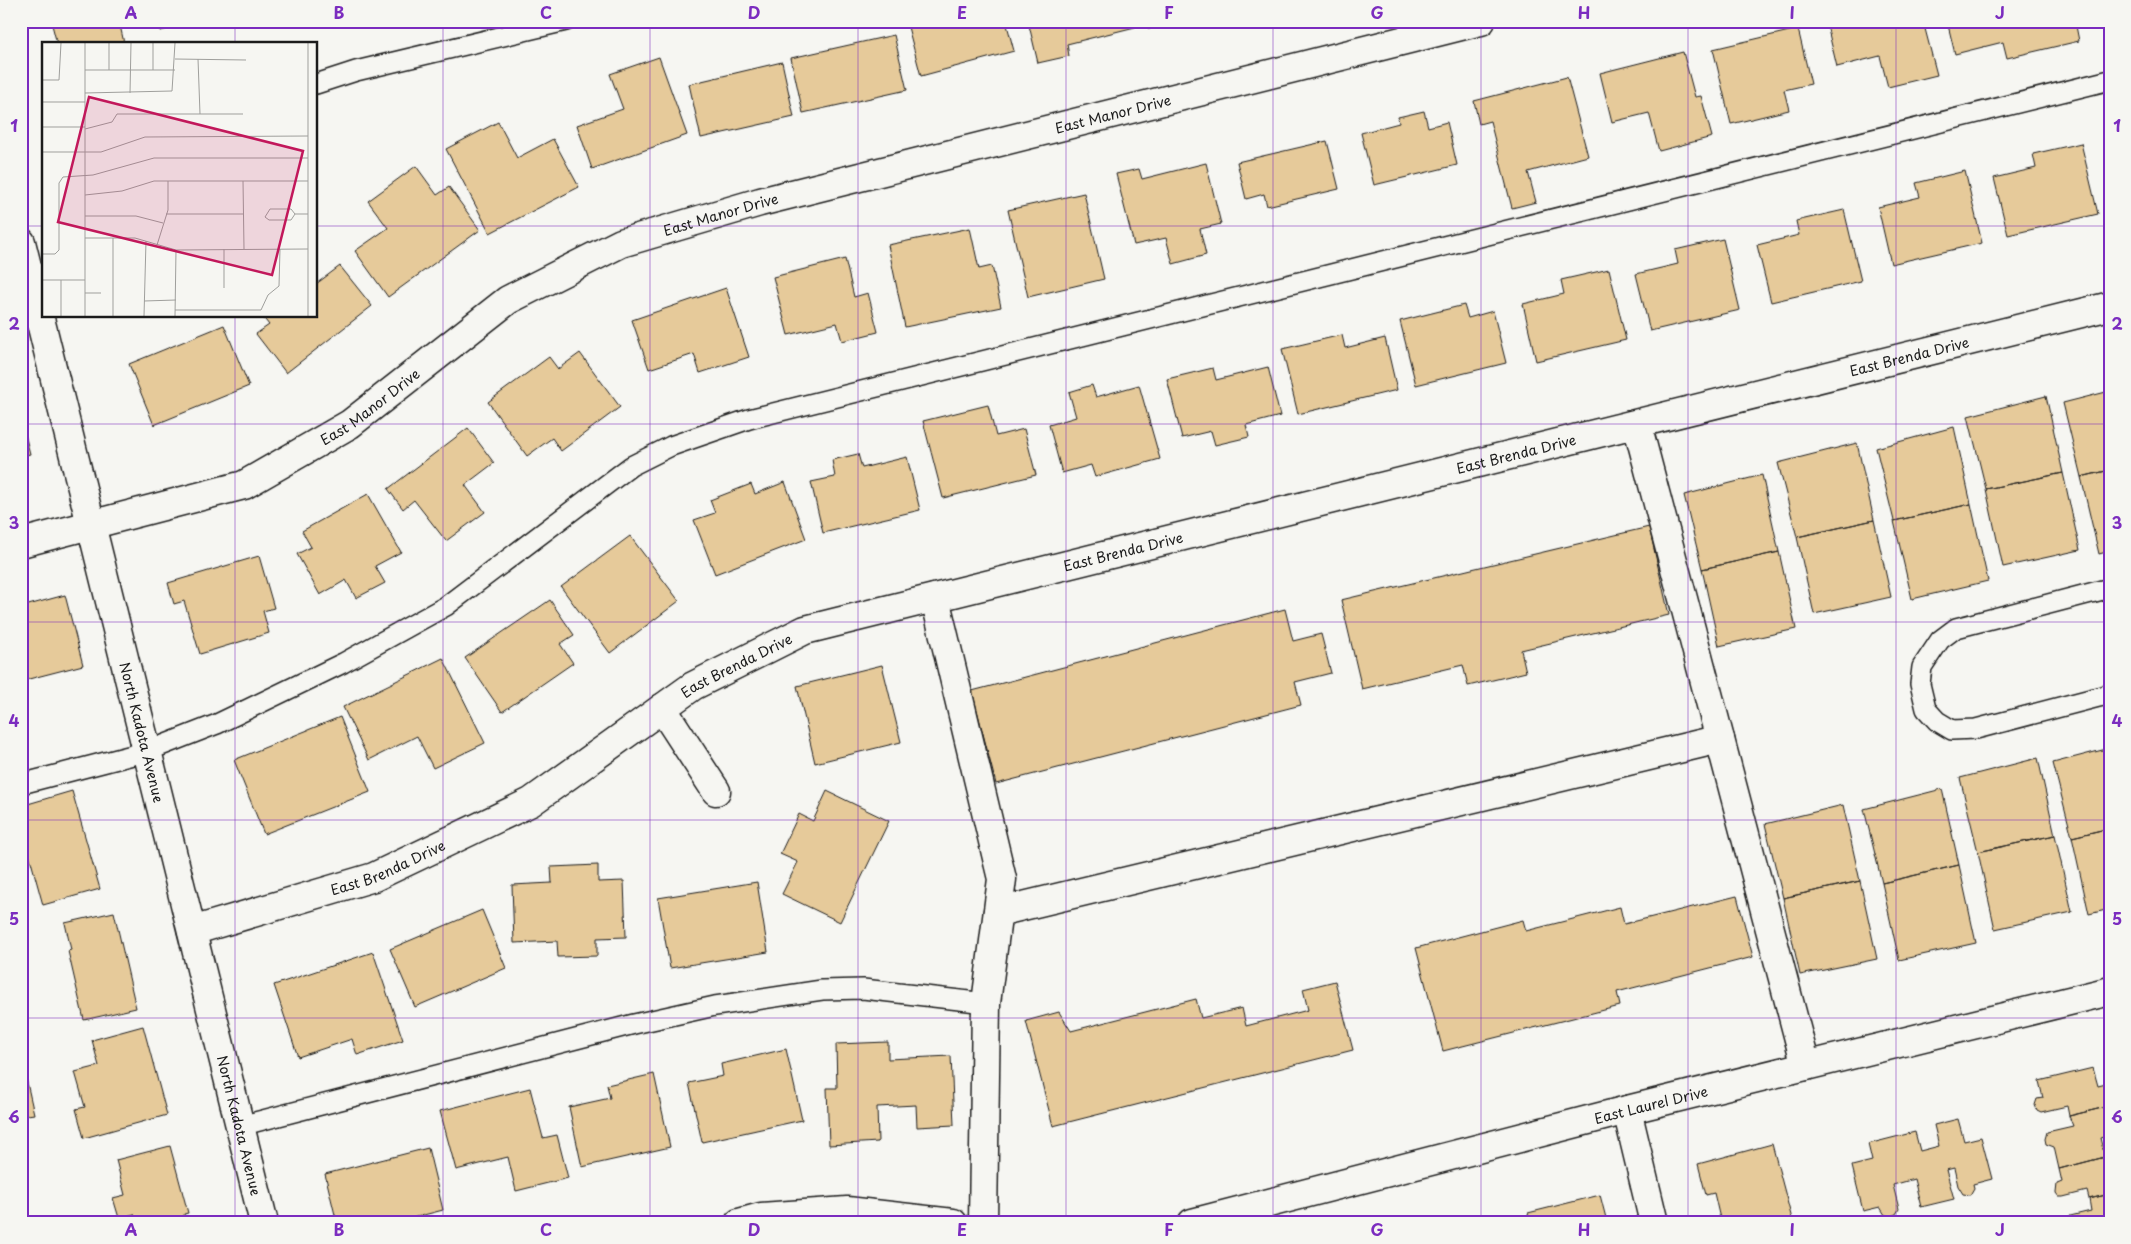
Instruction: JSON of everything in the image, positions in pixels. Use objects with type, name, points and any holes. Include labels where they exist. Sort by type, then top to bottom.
[{"type":"street","name":"East Manor Drive","points":[[21,543],[244,485],[350,424],[508,300],[621,243],[760,202],[1481,21]]},
{"type":"street","name":"North Kadota Avenue","points":[[21,242],[264,1223]]},
{"type":"street","name":"East Brenda Drive","points":[[192,931],[383,873],[531,802],[693,686],[805,630],[2110,306]]},
{"type":"street","points":[[1637,424],[1806,1066]]},
{"type":"street","points":[[935,598],[1002,879],[986,1003],[983,1223]]},
{"type":"street","points":[[662,708],[716,791]]},
{"type":"street","points":[[998,912],[1720,739]]},
{"type":"street","name":"East Laurel Drive","points":[[1192,1223],[1627,1110],[2110,990]]},
{"type":"street","points":[[1627,1110],[1654,1223]]},
{"type":"street","points":[[740,1223],[761,1218],[848,1211],[868,1218],[953,1223]]},
{"type":"lane","points":[[318,83],[356,71],[566,21]]},
{"type":"lane","points":[[21,784],[148,751],[217,724],[343,663],[446,606],[632,466],[671,446],[748,419],[2110,80]]},
{"type":"lane","points":[[2110,588],[1956,628],[1940,640],[1922,666],[1920,684],[1926,709],[1937,721],[1952,730],[1976,729],[2110,694]]},
{"type":"lane","points":[[240,1126],[634,1024],[715,1006],[822,990],[863,989],[986,1003]]},
{"type":"building","points":[[51,21],[119,21],[124,42],[56,42]]},
{"type":"building","points":[[158,21],[200,21],[160,31]]},
{"type":"building","points":[[931,21],[1006,21],[1014,51],[921,76],[908,27]]},
{"type":"building","points":[[1028,21],[1133,21],[1135,27],[1067,44],[1069,56],[1038,63]]},
{"type":"building","points":[[1147,21],[1180,21],[1149,29]]},
{"type":"building","points":[[1826,21],[1923,21],[1937,75],[1888,87],[1880,56],[1837,67]]},
{"type":"building","points":[[1947,21],[2075,21],[2079,41],[2007,58],[2003,42],[1955,54]]},
{"type":"building","points":[[1798,29],[1811,84],[1784,90],[1789,110],[1731,124],[1713,49]]},
{"type":"building","points":[[894,35],[907,90],[803,113],[791,58]]},
{"type":"building","points":[[1683,52],[1695,97],[1701,96],[1712,137],[1659,151],[1649,113],[1612,122],[1600,73]]},
{"type":"building","points":[[659,57],[687,135],[592,169],[577,125],[623,109],[610,74]]},
{"type":"building","points":[[782,62],[794,117],[701,138],[689,84]]},
{"type":"building","points":[[1567,77],[1588,156],[1528,172],[1536,202],[1512,208],[1490,121],[1479,124],[1474,101]]},
{"type":"building","points":[[1424,111],[1428,127],[1447,122],[1457,165],[1374,185],[1361,133],[1399,123],[1398,117]]},
{"type":"building","points":[[498,122],[517,158],[553,139],[579,187],[490,233],[446,149]]},
{"type":"building","points":[[1327,141],[1339,189],[1267,206],[1264,194],[1246,199],[1237,162]]},
{"type":"building","points":[[2081,143],[2098,214],[2008,235],[1994,178],[2036,168],[2033,154]]},
{"type":"building","points":[[1206,163],[1221,224],[1200,229],[1206,255],[1173,264],[1166,238],[1134,245],[1116,174],[1139,169],[1142,179]]},
{"type":"building","points":[[416,166],[437,195],[449,187],[480,230],[388,297],[355,251],[388,228],[368,201]]},
{"type":"building","points":[[1965,171],[1982,243],[1891,264],[1878,207],[1920,197],[1916,183]]},
{"type":"building","points":[[1084,193],[1104,279],[1028,297],[1008,210]]},
{"type":"building","points":[[1844,210],[1861,281],[1771,302],[1757,245],[1799,235],[1796,221]]},
{"type":"building","points":[[970,228],[979,269],[992,266],[1001,307],[905,327],[888,245]]},
{"type":"building","points":[[1723,239],[1740,310],[1650,331],[1636,274],[1678,264],[1675,250]]},
{"type":"building","points":[[845,259],[854,297],[868,293],[878,332],[842,341],[837,323],[788,335],[773,277]]},
{"type":"building","points":[[340,266],[372,306],[286,373],[256,334],[269,325],[264,318],[318,318],[318,282]]},
{"type":"building","points":[[1609,269],[1626,340],[1536,361],[1523,304],[1564,294],[1561,280]]},
{"type":"building","points":[[726,288],[749,357],[700,373],[694,354],[649,369],[632,320]]},
{"type":"building","points":[[1464,305],[1468,318],[1493,311],[1506,363],[1416,385],[1400,321]]},
{"type":"building","points":[[224,325],[249,386],[154,425],[129,364]]},
{"type":"building","points":[[1342,335],[1345,348],[1385,338],[1397,390],[1298,414],[1282,349]]},
{"type":"building","points":[[580,353],[620,407],[561,451],[552,438],[527,456],[488,402],[549,357],[558,369]]},
{"type":"building","points":[[1268,367],[1280,416],[1246,425],[1249,437],[1215,445],[1211,431],[1182,438],[1167,379],[1213,368],[1216,380]]},
{"type":"building","points":[[1092,385],[1096,397],[1139,385],[1160,459],[1095,477],[1091,465],[1062,473],[1049,425],[1076,417],[1069,392]]},
{"type":"building","points":[[2110,391],[2110,470],[2081,477],[2063,403]]},
{"type":"building","points":[[2046,396],[2063,473],[1986,489],[1968,416]]},
{"type":"building","points":[[988,405],[996,436],[1024,429],[1036,475],[943,498],[923,421]]},
{"type":"building","points":[[21,418],[30,454],[21,456]]},
{"type":"building","points":[[1954,427],[1971,504],[1894,521],[1876,448]]},
{"type":"building","points":[[468,428],[494,463],[465,485],[485,512],[446,541],[414,500],[403,509],[388,489]]},
{"type":"building","points":[[1857,443],[1874,520],[1797,537],[1778,463]]},
{"type":"building","points":[[858,454],[862,468],[907,457],[920,510],[823,533],[811,482],[835,477],[832,460]]},
{"type":"building","points":[[2110,470],[2110,551],[2099,554],[2081,477]]},
{"type":"building","points":[[2063,473],[2080,550],[2003,567],[1986,489]]},
{"type":"building","points":[[1762,475],[1779,552],[1702,569],[1684,495]]},
{"type":"building","points":[[785,482],[806,539],[715,574],[694,520],[715,513],[710,500],[751,484],[755,494]]},
{"type":"building","points":[[368,494],[401,552],[375,566],[385,583],[356,598],[346,580],[320,595],[297,554],[311,547],[302,531]]},
{"type":"building","points":[[1971,504],[1988,581],[1912,599],[1894,521]]},
{"type":"building","points":[[1874,520],[1891,597],[1814,614],[1797,537]]},
{"type":"building","points":[[1649,527],[1669,615],[1521,650],[1526,672],[1468,686],[1463,665],[1362,689],[1341,600]]},
{"type":"building","points":[[630,536],[679,601],[610,653],[561,587]]},
{"type":"building","points":[[1779,552],[1796,629],[1719,646],[1702,569]]},
{"type":"building","points":[[259,556],[274,608],[263,611],[269,633],[200,654],[184,601],[174,604],[168,583]]},
{"type":"building","points":[[65,595],[83,665],[25,680],[21,668],[21,607]]},
{"type":"building","points":[[550,600],[574,635],[560,644],[573,663],[502,712],[465,658]]},
{"type":"building","points":[[1285,609],[1293,641],[1321,634],[1331,673],[1295,682],[1301,705],[996,784],[972,691]]},
{"type":"building","points":[[443,658],[485,743],[433,768],[417,736],[369,760],[343,707]]},
{"type":"building","points":[[882,665],[901,742],[815,763],[797,686]]},
{"type":"building","points":[[340,717],[370,792],[264,834],[234,760]]},
{"type":"building","points":[[2110,748],[2110,828],[2072,837],[2053,763]]},
{"type":"building","points":[[2038,758],[2055,835],[1978,852],[1960,778]]},
{"type":"building","points":[[1942,789],[1959,865],[1882,883],[1864,809]]},
{"type":"building","points":[[72,791],[100,889],[43,905],[21,825],[21,806]]},
{"type":"building","points":[[827,791],[889,821],[840,922],[782,894],[798,862],[780,854],[799,814],[813,821]]},
{"type":"building","points":[[1843,805],[1860,881],[1783,898],[1765,824]]},
{"type":"building","points":[[2110,828],[2110,909],[2089,914],[2072,837]]},
{"type":"building","points":[[2055,835],[2072,912],[1995,929],[1978,852]]},
{"type":"building","points":[[598,865],[598,882],[624,881],[626,937],[597,938],[597,956],[558,957],[557,941],[514,943],[512,885],[552,883],[551,867]]},
{"type":"building","points":[[1959,865],[1976,943],[1899,960],[1882,883]]},
{"type":"building","points":[[1860,881],[1877,959],[1800,975],[1783,898]]},
{"type":"building","points":[[757,882],[768,952],[670,968],[658,898]]},
{"type":"building","points":[[1737,896],[1753,957],[1617,992],[1620,1006],[1443,1051],[1416,948],[1523,920],[1526,931],[1620,907],[1624,924]]},
{"type":"building","points":[[482,910],[506,968],[415,1007],[390,949]]},
{"type":"building","points":[[114,912],[136,1008],[84,1020],[68,951],[71,950],[65,923]]},
{"type":"building","points":[[373,952],[403,1040],[357,1055],[352,1039],[298,1057],[274,985]]},
{"type":"building","points":[[1335,981],[1353,1050],[1053,1126],[1026,1021],[1059,1012],[1071,1031],[1196,999],[1201,1018],[1242,1008],[1246,1026],[1308,1010],[1303,989]]},
{"type":"building","points":[[143,1026],[167,1115],[84,1138],[76,1109],[85,1107],[75,1072],[99,1066],[92,1040]]},
{"type":"building","points":[[888,1042],[888,1059],[951,1056],[954,1125],[917,1127],[916,1105],[877,1107],[878,1142],[829,1145],[827,1088],[837,1088],[836,1044]]},
{"type":"building","points":[[786,1049],[802,1120],[702,1142],[689,1083],[723,1076],[721,1064]]},
{"type":"building","points":[[2093,1068],[2098,1086],[2110,1083],[2110,1106],[2069,1116],[2067,1106],[2041,1112],[2037,1110],[2035,1105],[2037,1099],[2043,1098],[2039,1081]]},
{"type":"building","points":[[24,1069],[34,1114],[21,1116],[21,1070]]},
{"type":"building","points":[[654,1074],[670,1147],[582,1167],[569,1107],[610,1098],[607,1085]]},
{"type":"building","points":[[530,1088],[543,1138],[557,1135],[568,1178],[516,1191],[508,1157],[456,1170],[440,1111]]},
{"type":"building","points":[[2110,1106],[2110,1135],[2100,1138],[2105,1157],[2059,1169],[2054,1147],[2046,1144],[2047,1132],[2073,1126],[2069,1116]]},
{"type":"building","points":[[1958,1119],[1964,1141],[1981,1137],[1992,1179],[1973,1184],[1974,1188],[1970,1195],[1963,1194],[1958,1186],[1954,1168],[1946,1170],[1954,1199],[1921,1207],[1914,1179],[1893,1185],[1899,1209],[1896,1214],[1891,1216],[1885,1215],[1880,1207],[1863,1211],[1852,1166],[1872,1161],[1868,1144],[1915,1132],[1920,1151],[1939,1146],[1934,1125]]},
{"type":"building","points":[[1772,1144],[1793,1223],[1721,1223],[1714,1193],[1706,1195],[1698,1164]]},
{"type":"building","points":[[170,1146],[188,1213],[184,1214],[186,1223],[136,1223],[134,1214],[119,1218],[113,1198],[125,1195],[116,1160]]},
{"type":"building","points":[[428,1148],[443,1210],[393,1223],[337,1223],[325,1174]]},
{"type":"building","points":[[2105,1157],[2110,1171],[2110,1194],[2089,1199],[2087,1191],[2059,1197],[2056,1193],[2057,1184],[2062,1182],[2059,1169]]},
{"type":"building","points":[[2110,1194],[2110,1223],[2063,1223],[2066,1217],[2091,1211],[2089,1199]]},
{"type":"building","points":[[1600,1195],[1607,1222],[1531,1223],[1528,1213]]}]
